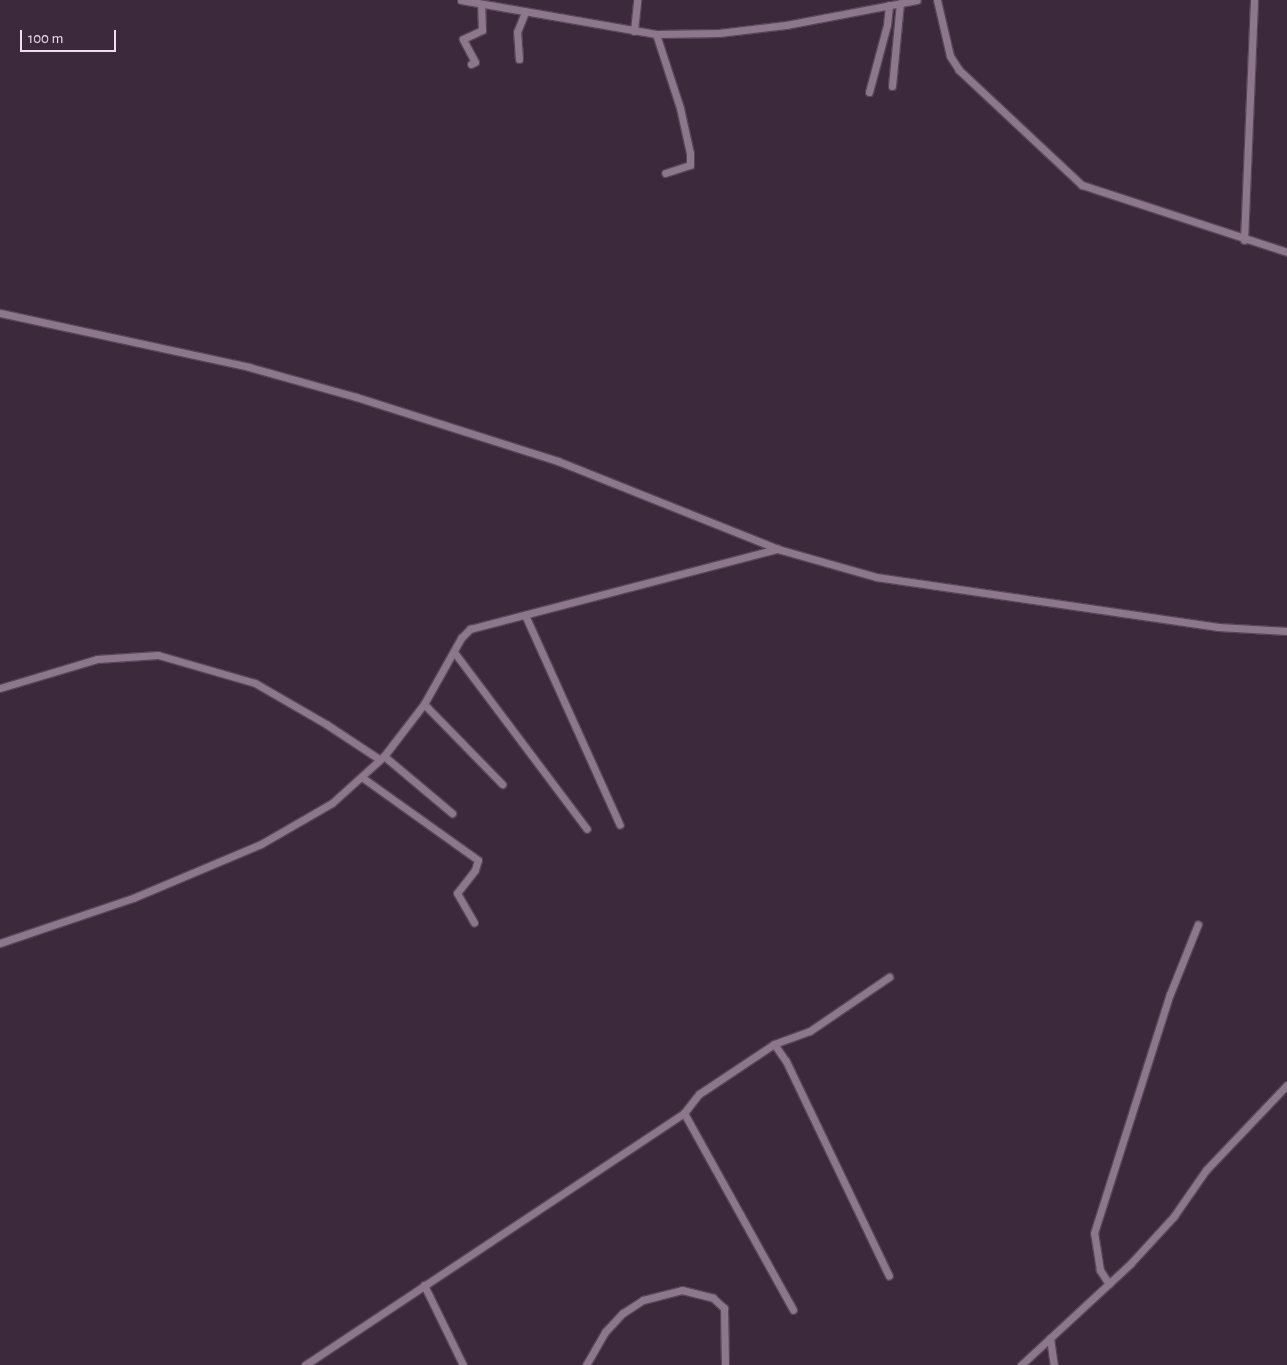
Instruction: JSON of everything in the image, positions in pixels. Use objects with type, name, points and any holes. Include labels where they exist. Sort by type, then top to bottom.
[{"type":"street","points":[[461,0],[656,34],[719,33],[786,25],[916,0]]},
{"type":"street","points":[[634,31],[637,0]]},
{"type":"street","points":[[937,0],[950,56],[959,70],[1065,172],[1082,185],[1244,240],[1287,252]]},
{"type":"street","points":[[1244,240],[1254,0]]},
{"type":"street","points":[[892,86],[900,3]]},
{"type":"street","points":[[471,64],[475,62],[463,39],[482,30],[481,4]]},
{"type":"street","points":[[869,92],[887,25],[889,6]]},
{"type":"street","points":[[519,59],[518,32],[525,12]]},
{"type":"street","points":[[656,34],[680,108],[690,153],[690,164],[665,174]]},
{"type":"street","points":[[0,313],[248,367],[374,402],[558,461],[778,549],[876,577],[1218,627],[1287,631]]},
{"type":"street","points":[[0,943],[133,898],[261,844],[332,803],[363,778],[424,704],[470,629],[778,549]]},
{"type":"street","points":[[525,615],[620,825]]},
{"type":"street","points":[[453,654],[552,787]]},
{"type":"street","points":[[453,654],[588,829]]},
{"type":"street","points":[[0,688],[96,659],[158,655],[255,683],[381,758],[452,813]]},
{"type":"street","points":[[424,704],[502,784]]},
{"type":"street","points":[[363,778],[478,860],[474,870],[457,893],[474,922]]},
{"type":"street","points":[[1110,1284],[1100,1270],[1094,1233],[1170,994],[1198,924]]},
{"type":"street","points":[[305,1365],[684,1113],[699,1094],[774,1044],[810,1031],[889,977]]},
{"type":"street","points":[[774,1044],[786,1061],[889,1276]]},
{"type":"street","points":[[1020,1365],[1110,1284],[1174,1216],[1218,1157],[1287,1084]]},
{"type":"street","points":[[684,1113],[793,1310]]},
{"type":"street","points":[[424,1285],[463,1365]]},
{"type":"street","points":[[586,1365],[605,1332],[623,1313],[643,1300],[682,1290],[713,1298],[724,1308],[725,1365]]},
{"type":"street","points":[[1050,1338],[1054,1365]]}]
